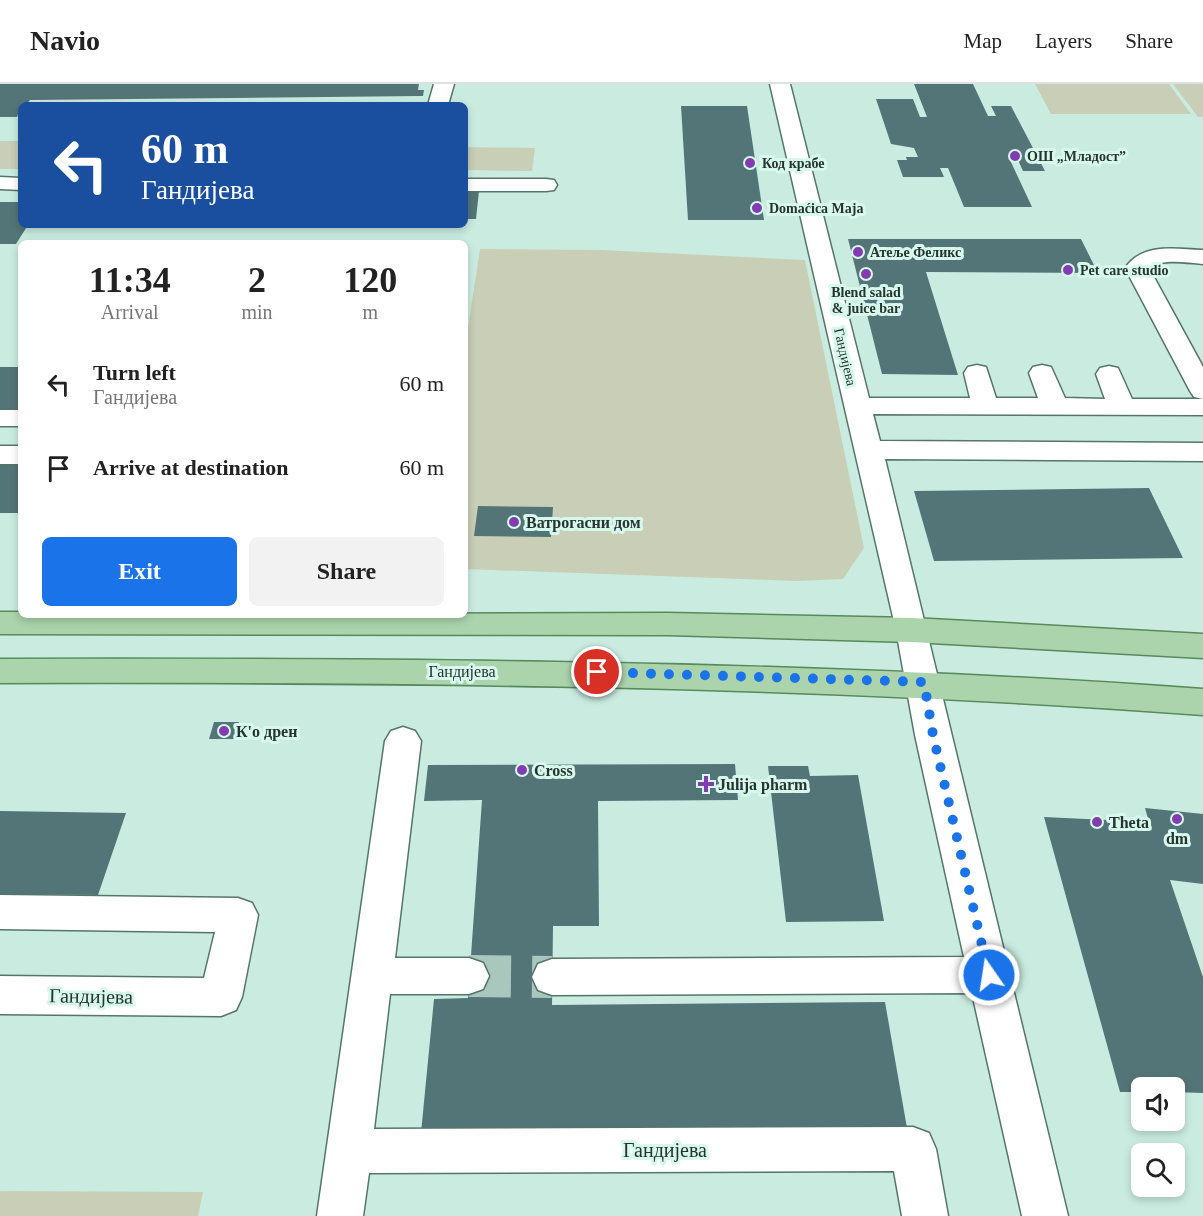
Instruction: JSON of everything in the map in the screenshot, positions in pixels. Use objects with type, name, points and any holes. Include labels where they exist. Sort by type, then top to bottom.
[{"type":"main road","points":[[0,623],[560,623],[912,630],[1203,646]]},
{"type":"main road","name":"Гандијева","points":[[0,671],[647,673],[924,682],[1203,702]]},
{"type":"street","points":[[439,102],[444,84]]},
{"type":"street","name":"Гандијева","points":[[780,84],[924,682]]},
{"type":"street","points":[[0,183],[18,184]]},
{"type":"street","points":[[468,185],[546,185]]},
{"type":"street","points":[[1202,259],[1156,257],[1145,260],[1137,268],[1203,391]]},
{"type":"street","points":[[977,373],[985,406]]},
{"type":"street","points":[[1042,373],[1054,407]]},
{"type":"street","points":[[1109,374],[1122,407]]},
{"type":"street","points":[[856,406],[1203,407]]},
{"type":"street","points":[[0,418],[18,418]]},
{"type":"street","points":[[867,450],[1203,452]]},
{"type":"street","points":[[0,455],[18,455]]},
{"type":"street","points":[[924,682],[933,735],[1045,1216]]},
{"type":"street","points":[[340,1216],[403,741]]},
{"type":"street","name":"Гандијева","points":[[0,912],[238,915],[221,997],[0,995]]},
{"type":"street","points":[[552,977],[989,975]]},
{"type":"street","points":[[373,976],[469,976]]},
{"type":"street","name":"Гандијева","points":[[349,1151],[913,1149],[925,1216]]},
{"type":"green space","points":[[1035,84],[1169,84],[1191,114],[1051,114]]},
{"type":"green space","points":[[1173,84],[1203,84],[1203,117],[1198,117]]},
{"type":"green space","points":[[0,141],[18,141],[18,169],[0,169]]},
{"type":"green space","points":[[468,147],[535,148],[532,171],[468,170]]},
{"type":"green space","points":[[480,249],[602,250],[805,260],[864,548],[843,579],[797,581],[468,569],[468,327]]},
{"type":"green space","points":[[0,1191],[203,1192],[198,1216],[0,1216]]},
{"type":"building","points":[[0,84],[419,84],[418,90],[424,90],[423,96],[30,100],[18,102],[17,117],[0,117]]},
{"type":"building","points":[[914,84],[973,84],[988,116],[996,116],[991,106],[1011,106],[1045,171],[1023,171],[1018,160],[1010,160],[1032,207],[964,207],[948,168],[940,168],[944,177],[903,177],[897,160],[918,157],[914,148],[891,144],[876,99],[913,99],[920,117],[927,117]]},
{"type":"building","points":[[681,106],[747,106],[764,220],[688,220]]},
{"type":"building","points":[[468,191],[479,191],[476,219],[468,219]]},
{"type":"building","points":[[0,202],[18,202],[18,228],[26,228],[16,244],[0,244]]},
{"type":"building","points":[[848,239],[1081,239],[1098,273],[926,272],[958,375],[882,374]]},
{"type":"building","points":[[0,367],[18,367],[18,410],[0,409]]},
{"type":"building","points":[[0,464],[18,464],[18,513],[0,513]]},
{"type":"building","points":[[1149,488],[1183,558],[934,561],[914,491]]},
{"type":"building","name":"Ватрогасни дом","points":[[478,506],[553,507],[551,537],[474,536]]},
{"type":"building","name":"К'о дрен","points":[[214,722],[239,722],[234,739],[209,739]]},
{"type":"building","points":[[735,764],[738,800],[598,801],[599,926],[553,926],[552,1005],[885,1002],[907,1128],[421,1133],[434,999],[468,998],[482,800],[424,801],[428,765]]},
{"type":"building","points":[[768,766],[808,766],[810,776],[858,775],[884,921],[786,922]]},
{"type":"building","points":[[1145,808],[1203,814],[1203,884],[1170,880],[1203,977],[1203,1093],[1185,1092],[1185,1077],[1131,1077],[1131,1092],[1120,1092],[1044,817],[1149,822]]},
{"type":"building","points":[[0,811],[126,813],[98,895],[0,894]]},
{"type":"tunnel","points":[[469,976],[552,977]]},
{"type":"place","name":"ОШ „Младост”","points":[[1015,156]]},
{"type":"place","name":"Код крабе","points":[[750,163]]},
{"type":"place","name":"Domaćica Maja","points":[[757,208]]},
{"type":"place","name":"Атеље Феликс","points":[[858,252]]},
{"type":"place","name":"Pet care studio","points":[[1068,270]]},
{"type":"place","name":"Blend salad & juice bar","points":[[866,274]]},
{"type":"place","name":"Ватрогасни дом","points":[[514,522]]},
{"type":"place","name":"К'о дрен","points":[[224,731]]},
{"type":"place","name":"Cross","points":[[522,770]]},
{"type":"place","name":"Julija pharm","points":[[706,784]]},
{"type":"place","name":"dm","points":[[1177,819]]},
{"type":"place","name":"Theta","points":[[1097,822]]},
{"type":"route","points":[[597,672],[924,682],[933,735],[989,975]]}]
